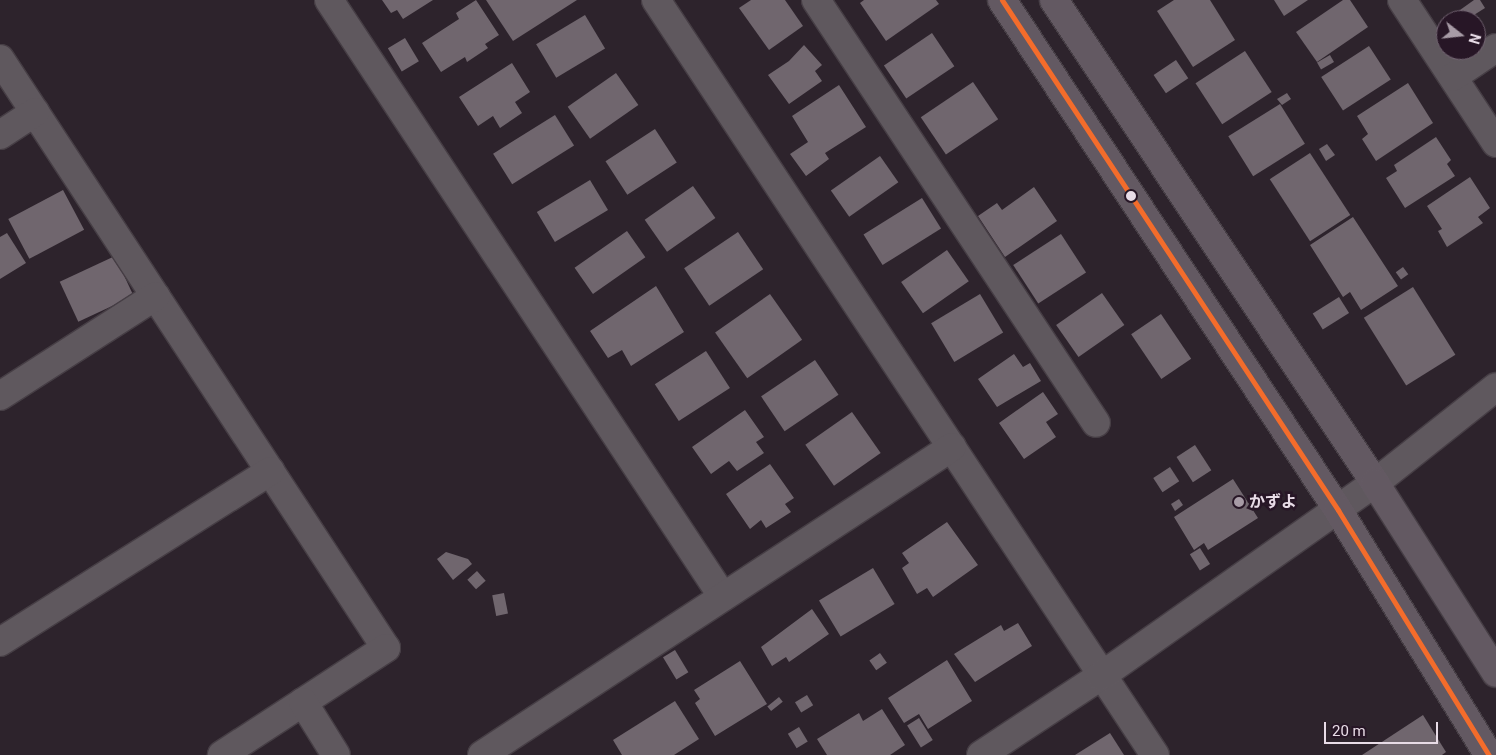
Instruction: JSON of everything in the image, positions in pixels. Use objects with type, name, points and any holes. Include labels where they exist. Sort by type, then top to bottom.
[{"type":"street","points":[[329,0],[722,597]]},
{"type":"street","points":[[656,0],[1155,755]]},
{"type":"street","points":[[816,0],[1096,423]]},
{"type":"street","points":[[1002,0],[1338,510],[1489,755]]},
{"type":"street","points":[[1054,0],[1375,483],[1496,673]]},
{"type":"street","points":[[1402,0],[1496,143]]},
{"type":"street","points":[[1452,77],[1496,48]]},
{"type":"street","points":[[0,59],[386,648],[222,755]]},
{"type":"street","points":[[0,135],[35,112]]},
{"type":"street","points":[[0,396],[156,296]]},
{"type":"street","points":[[982,755],[1101,676],[1338,510],[1496,387]]},
{"type":"street","points":[[482,755],[952,447]]},
{"type":"street","points":[[0,642],[270,471]]},
{"type":"street","points":[[303,702],[336,755]]},
{"type":"building","points":[[382,0],[433,0],[403,19],[397,10],[391,13]]},
{"type":"building","points":[[476,0],[499,35],[485,44],[488,48],[467,62],[465,57],[441,72],[422,43],[459,19],[456,13]]},
{"type":"building","points":[[486,0],[577,0],[513,41]]},
{"type":"building","points":[[751,0],[785,0],[803,26],[769,50],[739,8]]},
{"type":"building","points":[[864,0],[936,0],[939,4],[886,41],[860,3]]},
{"type":"building","points":[[1174,0],[1210,0],[1235,40],[1193,67],[1157,11]]},
{"type":"building","points":[[1274,0],[1308,0],[1284,16]]},
{"type":"building","points":[[1343,0],[1350,0],[1368,27],[1317,62],[1296,32]]},
{"type":"building","points":[[1474,0],[1480,0],[1485,8],[1482,10],[1460,10]]},
{"type":"building","points":[[585,15],[605,48],[556,78],[536,44]]},
{"type":"building","points":[[932,33],[954,66],[906,99],[884,65]]},
{"type":"building","points":[[405,38],[419,61],[402,71],[388,48]]},
{"type":"building","points":[[804,45],[822,65],[815,71],[822,81],[789,104],[768,75],[789,61]]},
{"type":"building","points":[[1369,46],[1391,80],[1343,111],[1321,77]]},
{"type":"building","points":[[1245,51],[1272,92],[1222,124],[1196,83]]},
{"type":"building","points":[[1330,55],[1334,62],[1321,69],[1317,62]]},
{"type":"building","points":[[1176,60],[1188,78],[1166,93],[1154,75]]},
{"type":"building","points":[[512,63],[530,92],[515,102],[522,113],[500,128],[493,116],[478,126],[459,97]]},
{"type":"building","points":[[616,73],[638,105],[590,139],[568,107]]},
{"type":"building","points":[[973,82],[998,119],[946,155],[921,117]]},
{"type":"building","points":[[1408,83],[1433,123],[1376,161],[1362,139],[1368,134],[1357,116]]},
{"type":"building","points":[[839,85],[866,127],[825,153],[829,159],[806,176],[790,154],[808,142],[792,116]]},
{"type":"building","points":[[1287,93],[1291,99],[1282,105],[1277,99]]},
{"type":"building","points":[[1280,104],[1305,144],[1253,176],[1228,136]]},
{"type":"building","points":[[555,115],[574,146],[512,184],[493,154]]},
{"type":"building","points":[[655,129],[677,163],[627,195],[606,161]]},
{"type":"building","points":[[1436,137],[1451,160],[1447,164],[1455,176],[1405,208],[1386,178],[1397,171],[1394,165]]},
{"type":"building","points":[[1327,144],[1335,155],[1326,161],[1319,149]]},
{"type":"building","points":[[1310,153],[1350,215],[1310,241],[1270,179]]},
{"type":"building","points":[[880,156],[898,182],[849,217],[831,190]]},
{"type":"building","points":[[1470,177],[1490,208],[1478,217],[1483,223],[1447,247],[1438,231],[1442,229],[1427,206]]},
{"type":"building","points":[[590,180],[608,210],[555,242],[537,212]]},
{"type":"building","points":[[693,186],[715,218],[667,252],[645,220]]},
{"type":"building","points":[[1034,187],[1057,221],[1005,257],[978,216],[997,203],[1002,210]]},
{"type":"building","points":[[63,190],[84,230],[29,259],[8,219]]},
{"type":"building","points":[[922,198],[941,229],[883,265],[863,235]]},
{"type":"building","points":[[1353,217],[1398,286],[1361,310],[1350,292],[1343,297],[1310,245]]},
{"type":"building","points":[[627,231],[645,257],[593,294],[575,268]]},
{"type":"building","points":[[738,232],[763,269],[709,306],[684,268]]},
{"type":"building","points":[[7,233],[26,263],[0,279],[0,237]]},
{"type":"building","points":[[1061,234],[1086,273],[1038,304],[1013,265]]},
{"type":"building","points":[[947,250],[969,281],[923,313],[901,282]]},
{"type":"building","points":[[115,256],[134,296],[78,322],[60,282]]},
{"type":"building","points":[[1403,267],[1408,274],[1401,280],[1396,272]]},
{"type":"building","points":[[656,286],[684,332],[631,366],[622,350],[608,358],[590,331]]},
{"type":"building","points":[[1413,287],[1455,355],[1406,386],[1364,318]]},
{"type":"building","points":[[1102,293],[1124,325],[1078,357],[1056,325]]},
{"type":"building","points":[[770,294],[802,340],[747,378],[715,332]]},
{"type":"building","points":[[980,294],[1003,333],[954,362],[931,323]]},
{"type":"building","points":[[1339,297],[1349,313],[1323,330],[1313,313]]},
{"type":"building","points":[[1161,314],[1191,359],[1161,379],[1131,334]]},
{"type":"building","points":[[706,351],[730,388],[679,421],[655,384]]},
{"type":"building","points":[[1014,354],[1023,367],[1030,363],[1041,381],[997,407],[978,379]]},
{"type":"building","points":[[815,360],[838,395],[785,431],[761,396]]},
{"type":"building","points":[[1043,392],[1058,414],[1046,422],[1056,437],[1024,459],[999,423]]},
{"type":"building","points":[[745,410],[764,437],[756,442],[764,453],[737,471],[729,461],[711,474],[692,447]]},
{"type":"building","points":[[852,412],[881,453],[834,486],[805,445]]},
{"type":"building","points":[[1195,445],[1211,470],[1193,482],[1177,457]]},
{"type":"building","points":[[770,464],[794,498],[785,504],[791,512],[766,528],[761,520],[750,529],[726,494]]},
{"type":"building","points":[[1170,467],[1179,481],[1162,492],[1153,478]]},
{"type":"building","points":[[1233,479],[1258,518],[1208,550],[1204,543],[1194,550],[1174,517]]},
{"type":"building","points":[[1179,499],[1183,505],[1175,511],[1171,504]]},
{"type":"building","points":[[947,522],[978,565],[933,597],[927,588],[917,594],[902,568],[909,563],[902,553]]},
{"type":"building","points":[[1200,548],[1210,564],[1200,570],[1190,554]]},
{"type":"building","points":[[446,552],[468,559],[472,564],[453,580],[437,559]]},
{"type":"building","points":[[873,568],[895,604],[841,636],[819,600]]},
{"type":"building","points":[[477,571],[486,581],[476,589],[467,580]]},
{"type":"building","points":[[504,593],[508,614],[496,616],[492,595]]},
{"type":"building","points":[[812,609],[829,634],[789,662],[786,657],[772,666],[761,647]]},
{"type":"building","points":[[1018,623],[1032,646],[975,682],[954,654],[1001,625],[1004,631]]},
{"type":"building","points":[[675,650],[688,672],[676,679],[663,657]]},
{"type":"building","points":[[880,653],[887,663],[876,670],[869,660]]},
{"type":"building","points":[[947,660],[972,701],[928,729],[919,714],[904,723],[888,698]]},
{"type":"building","points":[[740,661],[767,704],[715,736],[695,703],[700,699],[694,690]]},
{"type":"building","points":[[807,695],[813,705],[801,712],[795,702]]},
{"type":"building","points":[[779,697],[783,702],[771,711],[767,706]]},
{"type":"building","points":[[675,701],[699,739],[674,755],[622,755],[613,740]]},
{"type":"building","points":[[882,709],[905,745],[890,755],[827,755],[817,739],[859,713],[863,721]]},
{"type":"building","points":[[1423,715],[1446,752],[1442,755],[1362,755]]},
{"type":"building","points":[[919,718],[933,740],[921,747],[907,725]]},
{"type":"building","points":[[799,727],[808,742],[797,748],[788,734]]},
{"type":"building","points":[[1110,733],[1124,755],[1075,755]]},
{"type":"transit line","points":[[1002,0],[1338,510],[1489,755]]},
{"type":"place","name":"かずよ","points":[[1239,502]]}]
